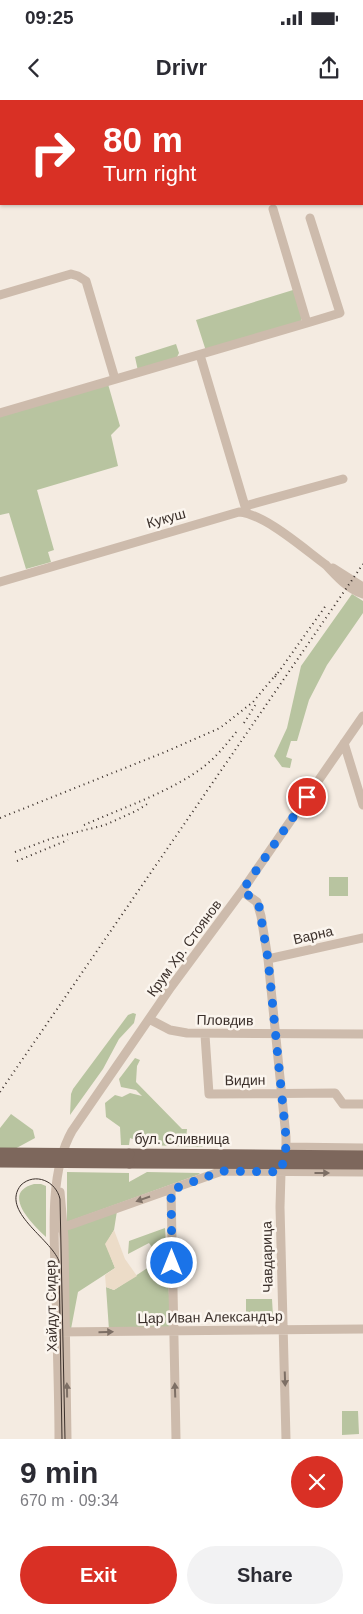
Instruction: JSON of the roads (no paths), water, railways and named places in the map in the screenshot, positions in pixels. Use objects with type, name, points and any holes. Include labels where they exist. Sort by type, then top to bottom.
[{"type":"main road","name":"бул. Сливница","points":[[0,1153],[199,1162],[363,1156]]},
{"type":"main road","name":"бул. Сливница","points":[[0,1162],[129,1158],[284,1160],[363,1164]]},
{"type":"street","points":[[273,209],[308,323]]},
{"type":"street","points":[[0,413],[200,356],[340,313],[310,218]]},
{"type":"street","points":[[0,295],[71,274],[86,281],[115,379]]},
{"type":"street","points":[[200,356],[246,509],[328,567],[332,573],[346,584],[363,594]]},
{"type":"street","name":"Кукуш","points":[[0,582],[239,512],[343,479]]},
{"type":"street","points":[[328,567],[334,568],[363,587]]},
{"type":"street","name":"Крум Хр. Стоянов","points":[[63,1149],[72,1131],[149,1019],[242,891],[363,716]]},
{"type":"street","points":[[344,743],[363,804]]},
{"type":"street","name":"Чавдарица","points":[[242,891],[254,899],[259,906],[268,959],[281,1093],[284,1160],[280,1248],[286,1439]]},
{"type":"street","name":"Варна","points":[[268,959],[363,938]]},
{"type":"street","name":"Пловдив","points":[[149,1019],[170,1030],[205,1035],[363,1034]]},
{"type":"street","name":"Видин","points":[[205,1035],[209,1094],[334,1092],[343,1104],[363,1104]]},
{"type":"street","name":"бул. Сливница","points":[[199,1162],[216,1167],[222,1171],[363,1148]]},
{"type":"street","name":"Хайдут Сидер","points":[[60,1439],[61,1332],[57,1173],[63,1149]]},
{"type":"street","name":"бул. Сливница","points":[[284,1160],[363,1172]]},
{"type":"street","points":[[59,1228],[222,1171]]},
{"type":"street","points":[[171,1190],[176,1439]]},
{"type":"street","name":"Цар Иван Александър","points":[[61,1332],[363,1329]]},
{"type":"street","name":"Хайдут Сидер","points":[[61,1332],[67,1439]]},
{"type":"tram line","points":[[62,1439],[59,1261],[54,1252],[21,1214],[17,1205],[16,1195],[21,1185],[32,1179],[44,1180],[50,1183],[60,1199],[65,1439]]},
{"type":"railway","points":[[0,1092],[363,564]]},
{"type":"railway","points":[[275,677],[327,604]]},
{"type":"railway","points":[[0,818],[220,728],[253,702],[278,672]]},
{"type":"railway","points":[[244,723],[256,704]]},
{"type":"railway","points":[[84,825],[180,782],[207,764],[238,730]]},
{"type":"railway","points":[[15,852],[53,838],[105,825],[149,803]]},
{"type":"railway","points":[[17,861],[68,840]]}]
